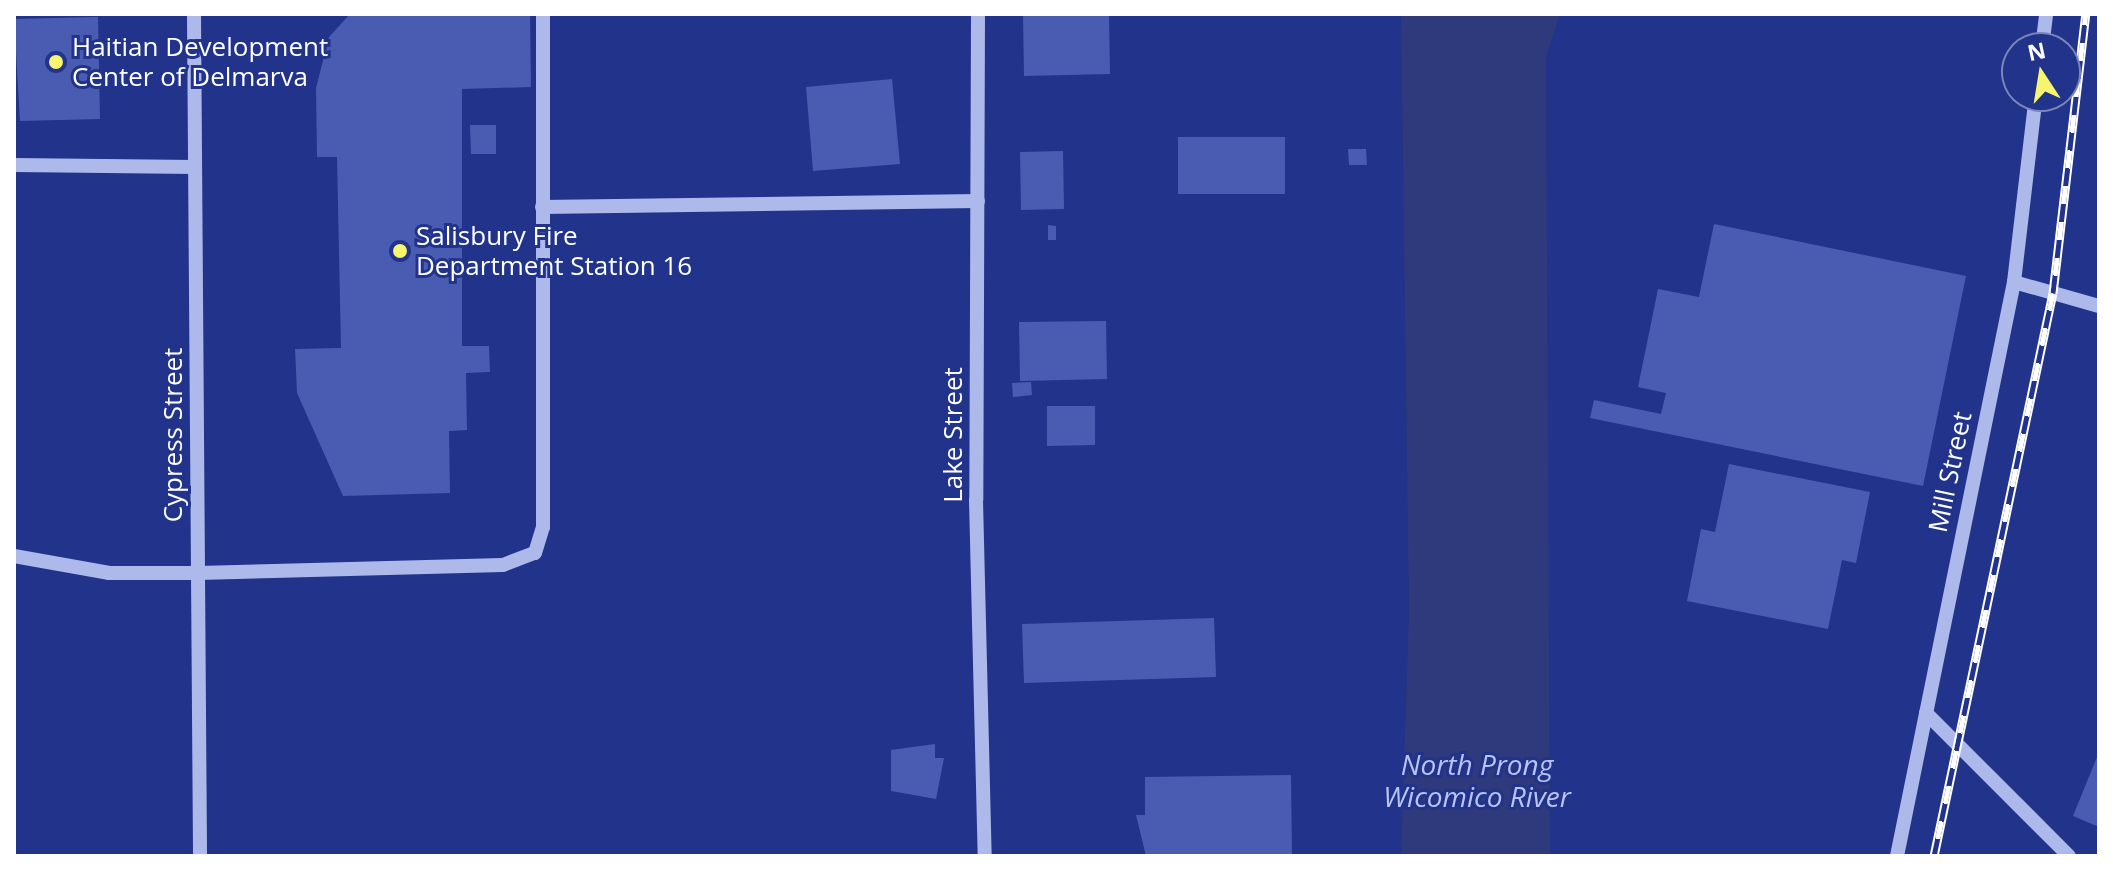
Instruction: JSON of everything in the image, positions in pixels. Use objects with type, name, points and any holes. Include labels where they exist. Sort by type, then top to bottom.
[{"type":"street","name":"Cypress Street","points":[[194,14],[200,856]]},
{"type":"street","points":[[14,556],[109,573],[198,573],[503,565],[535,553],[543,527],[543,14]]},
{"type":"street","name":"Lake Street","points":[[978,14],[985,856]]},
{"type":"street","name":"Mill Street","points":[[1897,856],[2014,282],[2034,112]]},
{"type":"street","points":[[14,165],[195,167]]},
{"type":"street","points":[[542,207],[978,201]]},
{"type":"street","points":[[2014,282],[2099,306]]},
{"type":"street","points":[[1926,713],[2069,856]]},
{"type":"water","name":"North Prong Wicomico River","points":[[1401,14],[1560,14],[1546,57],[1550,856],[1401,856],[1409,611]]},
{"type":"building","name":"Salisbury Fire Department Station 16","points":[[350,14],[530,14],[531,87],[462,89],[462,346],[489,346],[490,372],[466,373],[467,430],[449,431],[450,493],[343,496],[297,393],[295,349],[341,348],[337,157],[317,157],[316,88],[329,37]]},
{"type":"building","points":[[1023,14],[1109,14],[1110,74],[1024,76]]},
{"type":"building","name":"Haitian Development Center of Delmarva","points":[[98,17],[100,119],[20,121],[14,19]]},
{"type":"building","points":[[892,79],[900,164],[813,171],[806,87]]},
{"type":"building","points":[[470,125],[496,125],[496,154],[471,154]]},
{"type":"building","points":[[1178,137],[1285,137],[1285,194],[1178,194]]},
{"type":"building","points":[[1348,149],[1366,149],[1367,165],[1349,165]]},
{"type":"building","points":[[1063,151],[1064,209],[1021,210],[1020,152]]},
{"type":"building","points":[[1714,224],[1966,276],[1923,486],[1590,418],[1594,400],[1661,414],[1666,393],[1638,387],[1658,289],[1699,297]]},
{"type":"building","points":[[1048,225],[1056,226],[1056,240],[1048,240]]},
{"type":"building","points":[[1106,321],[1107,379],[1020,381],[1019,322]]},
{"type":"building","points":[[1031,382],[1032,395],[1013,397],[1012,383]]},
{"type":"building","points":[[1047,406],[1095,406],[1095,445],[1047,446]]},
{"type":"building","points":[[1729,464],[1870,492],[1856,563],[1842,560],[1828,629],[1687,601],[1701,529],[1715,532]]},
{"type":"building","points":[[1214,618],[1216,677],[1024,683],[1022,624]]},
{"type":"building","points":[[935,744],[935,758],[944,758],[936,799],[891,791],[891,750]]},
{"type":"building","points":[[2099,752],[2099,827],[2073,816]]},
{"type":"building","points":[[1291,775],[1292,856],[1146,856],[1136,815],[1145,815],[1145,777]]},
{"type":"railway","points":[[1934,856],[2053,293],[2086,14]]},
{"type":"place","name":"Haitian Development Center of Delmarva","points":[[56,62]]},
{"type":"place","name":"Salisbury Fire Department Station 16","points":[[400,251]]}]
